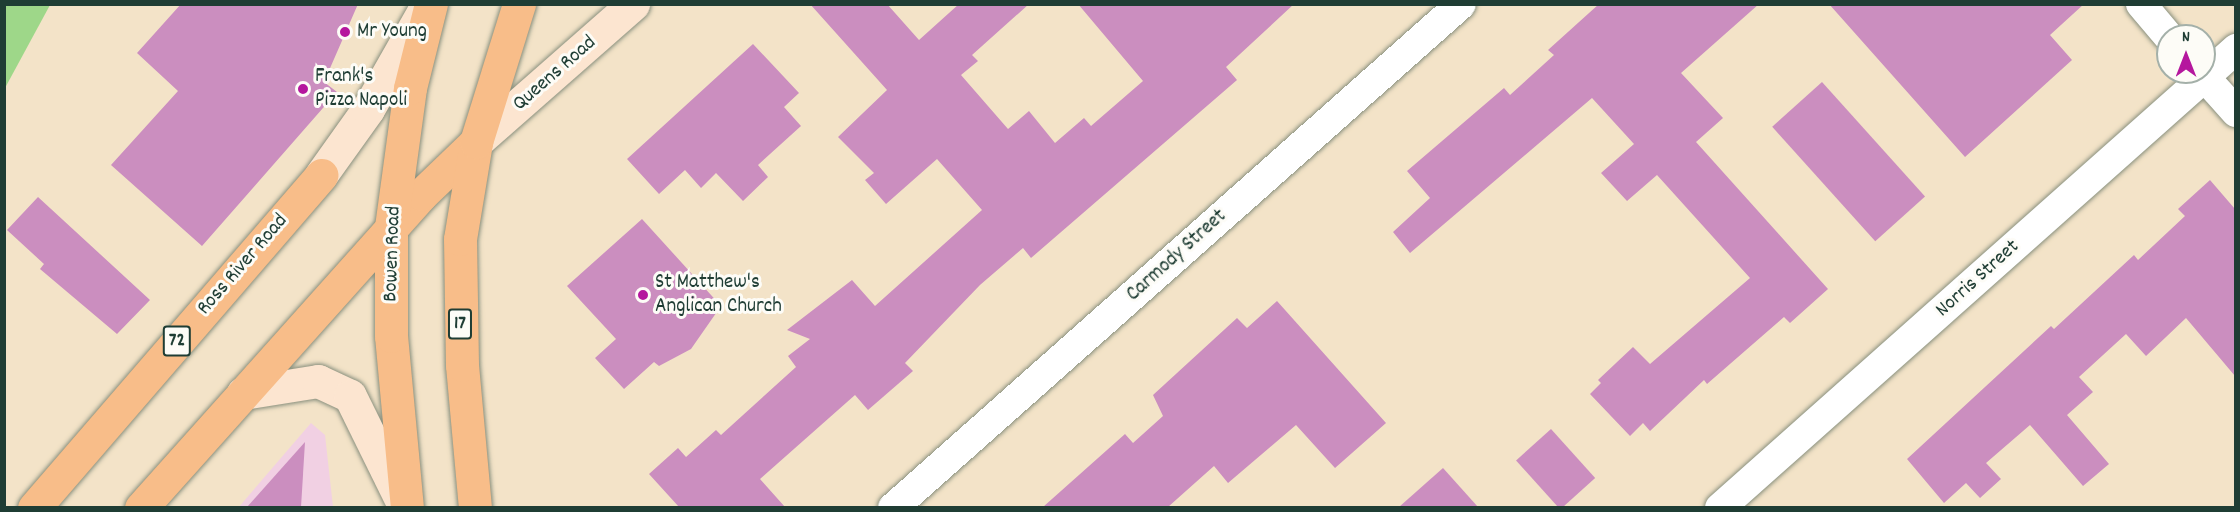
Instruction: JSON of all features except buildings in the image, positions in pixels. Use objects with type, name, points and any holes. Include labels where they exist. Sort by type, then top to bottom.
[{"type":"main road","name":"Ross River Road","points":[[34,507],[321,175],[368,108],[429,4]]},
{"type":"main road","name":"Bowen Road","points":[[406,507],[391,336],[391,227],[410,88],[429,4]]},
{"type":"main road","name":"17","points":[[475,507],[459,299],[460,239],[476,142],[519,4]]},
{"type":"main road","name":"Queens Road","points":[[476,142],[633,4]]},
{"type":"main road","points":[[141,507],[391,227],[476,142]]},
{"type":"main road","points":[[243,393],[318,381],[344,391],[362,411],[406,507]]},
{"type":"street","name":"Carmody Street","points":[[893,507],[1461,4]]},
{"type":"street","points":[[2140,4],[2158,24]]},
{"type":"street","name":"Norris Street","points":[[2216,64],[2235,49]]},
{"type":"street","name":"Norris Street","points":[[1720,507],[2192,84]]},
{"type":"street","points":[[2210,84],[2235,112]]},
{"type":"shaded area","points":[[311,423],[325,435],[333,507],[238,508]]},
{"type":"green space","points":[[4,5],[50,5],[5,88]]},
{"type":"place","name":"Mr Young","points":[[345,32]]},
{"type":"place","name":"Frank's Pizza Napoli","points":[[303,89]]},
{"type":"place","name":"St Matthew's Anglican Church","points":[[643,295]]}]
